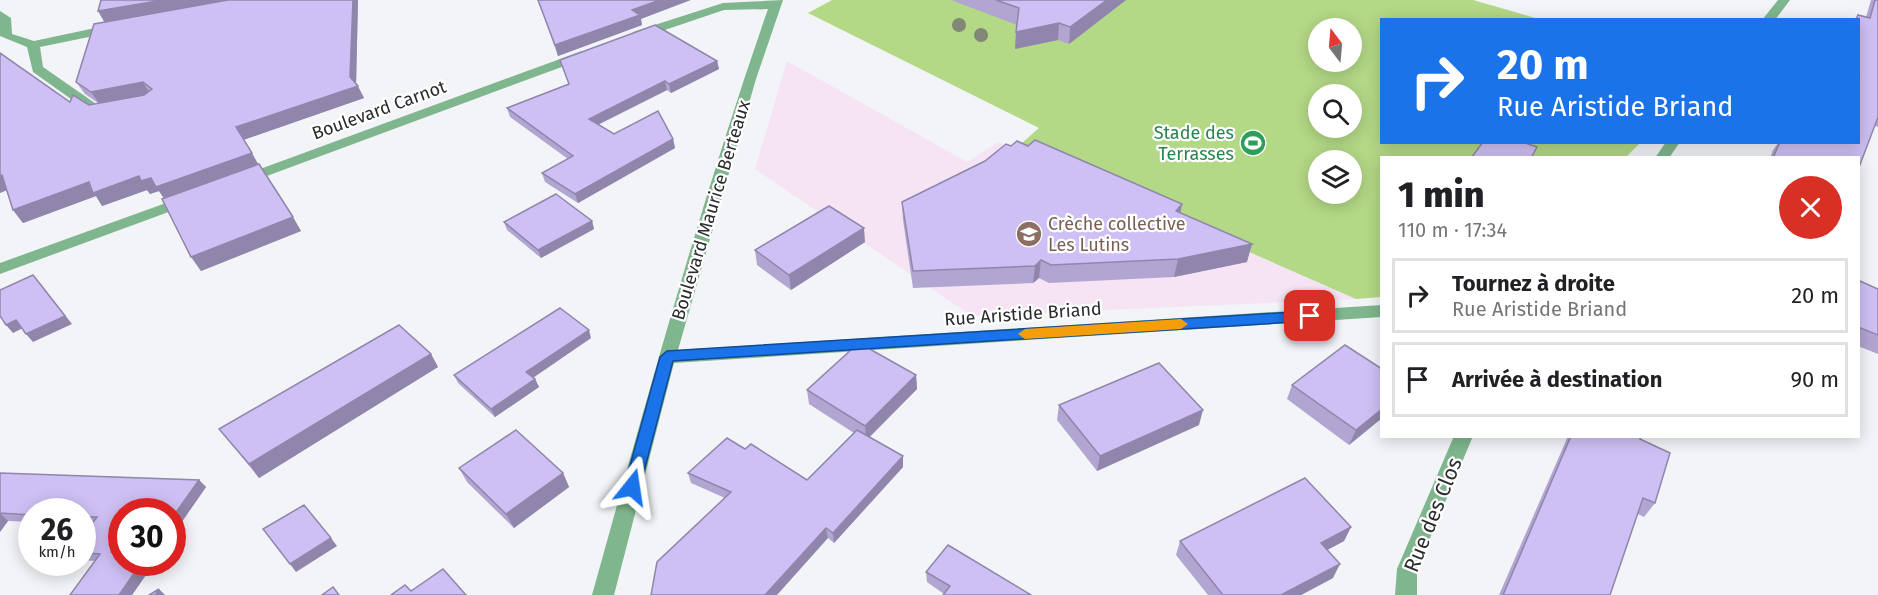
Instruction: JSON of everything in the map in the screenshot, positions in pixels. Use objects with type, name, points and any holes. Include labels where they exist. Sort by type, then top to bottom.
[{"type":"street","points":[[1770,18],[1784,0]]},
{"type":"street","points":[[625,39],[670,22],[723,8],[777,2]]},
{"type":"street","name":"Boulevard Maurice Berteaux","points":[[603,595],[667,357],[750,79],[777,2]]},
{"type":"street","points":[[0,15],[5,18],[6,36],[33,45],[130,26]]},
{"type":"street","points":[[33,45],[37,69],[97,111],[108,109]]},
{"type":"street","name":"Boulevard Carnot","points":[[232,183],[592,51]]},
{"type":"street","points":[[0,269],[199,196]]},
{"type":"street","name":"Rue Aristide Briand","points":[[667,357],[1380,311]]},
{"type":"street","name":"Rue des Clos","points":[[1406,595],[1407,569],[1463,438]]},
{"type":"shaded area","name":"Crèche collective Les Lutins","points":[[787,61],[967,162],[998,142],[1356,299],[972,316],[755,169]]},
{"type":"green space","points":[[832,0],[1473,0],[1536,18],[1380,18],[1380,144],[1639,144],[1627,156],[1380,156],[1380,297],[1356,299],[1015,149],[1039,128],[808,13]]},
{"type":"building","points":[[101,0],[163,0],[98,11]]},
{"type":"building","points":[[228,0],[353,0],[350,77],[358,86],[236,127],[252,153],[156,187],[151,178],[141,181],[139,176],[93,193],[89,182],[13,210],[2,175],[0,176],[0,53],[70,102],[73,95],[89,105],[144,95],[152,89],[143,82],[91,92],[76,82],[94,24]]},
{"type":"building","points":[[538,0],[660,0],[632,10],[640,15],[555,45]]},
{"type":"building","points":[[996,0],[1107,0],[1070,27],[1059,23],[1016,32],[1019,8]]},
{"type":"building","points":[[1875,0],[1878,0],[1878,117],[1860,165],[1860,156],[1774,156],[1779,144],[1860,144],[1860,18],[1857,18],[1858,15],[1870,18]]},
{"type":"building","points":[[655,25],[717,61],[669,84],[665,81],[589,119],[614,134],[658,111],[673,139],[575,194],[542,173],[573,156],[507,108],[569,84],[560,60]]},
{"type":"building","points":[[1035,140],[1182,204],[1176,211],[1252,244],[1178,259],[1051,265],[1041,260],[1035,266],[913,271],[902,202],[985,161],[1006,144],[1011,146],[1017,141],[1028,146]]},
{"type":"building","points":[[1482,144],[1528,144],[1537,147],[1532,156],[1472,156]]},
{"type":"building","points":[[259,164],[293,217],[191,257],[162,199]]},
{"type":"building","points":[[556,194],[592,221],[538,250],[504,222]]},
{"type":"building","points":[[829,206],[864,228],[789,275],[755,250]]},
{"type":"building","points":[[33,275],[65,316],[26,334],[16,320],[6,325],[0,316],[0,290]]},
{"type":"building","points":[[1860,281],[1878,289],[1878,335],[1860,328]]},
{"type":"building","points":[[560,308],[589,330],[526,372],[535,379],[491,409],[454,375]]},
{"type":"building","points":[[399,325],[431,354],[249,464],[219,429]]},
{"type":"building","points":[[1345,345],[1380,368],[1380,411],[1356,430],[1292,385]]},
{"type":"building","points":[[868,348],[916,375],[865,426],[807,390],[852,349]]},
{"type":"building","points":[[1159,363],[1203,410],[1100,456],[1059,405]]},
{"type":"building","points":[[516,430],[563,473],[506,514],[459,468]]},
{"type":"building","points":[[857,430],[903,456],[833,533],[826,528],[765,595],[651,595],[657,562],[731,492],[688,473],[727,438],[745,449],[751,444],[807,480]]},
{"type":"building","points":[[1570,438],[1640,438],[1670,453],[1655,503],[1643,498],[1610,595],[1503,595]]},
{"type":"building","points":[[0,473],[199,480],[186,498],[108,498],[108,576],[132,576],[119,595],[70,595],[84,576],[96,576],[96,559],[100,554],[96,554],[96,498],[18,498],[18,514],[0,513]]},
{"type":"building","points":[[1305,478],[1351,527],[1321,543],[1340,564],[1281,595],[1223,595],[1180,541]]},
{"type":"building","points":[[304,505],[331,538],[290,564],[263,529]]},
{"type":"building","points":[[948,545],[1031,595],[943,595],[950,586],[926,572]]},
{"type":"building","points":[[443,569],[466,595],[391,595],[405,585],[411,591]]},
{"type":"building","points":[[333,587],[339,595],[322,595]]},
{"type":"slow traffic","points":[[1025,334],[1181,324]]},
{"type":"place","name":"Stade des Terrasses","points":[[1253,143]]},
{"type":"place","name":"Crèche collective Les Lutins","points":[[1029,234]]},
{"type":"route","points":[[632,487],[667,357],[1310,316]]}]
